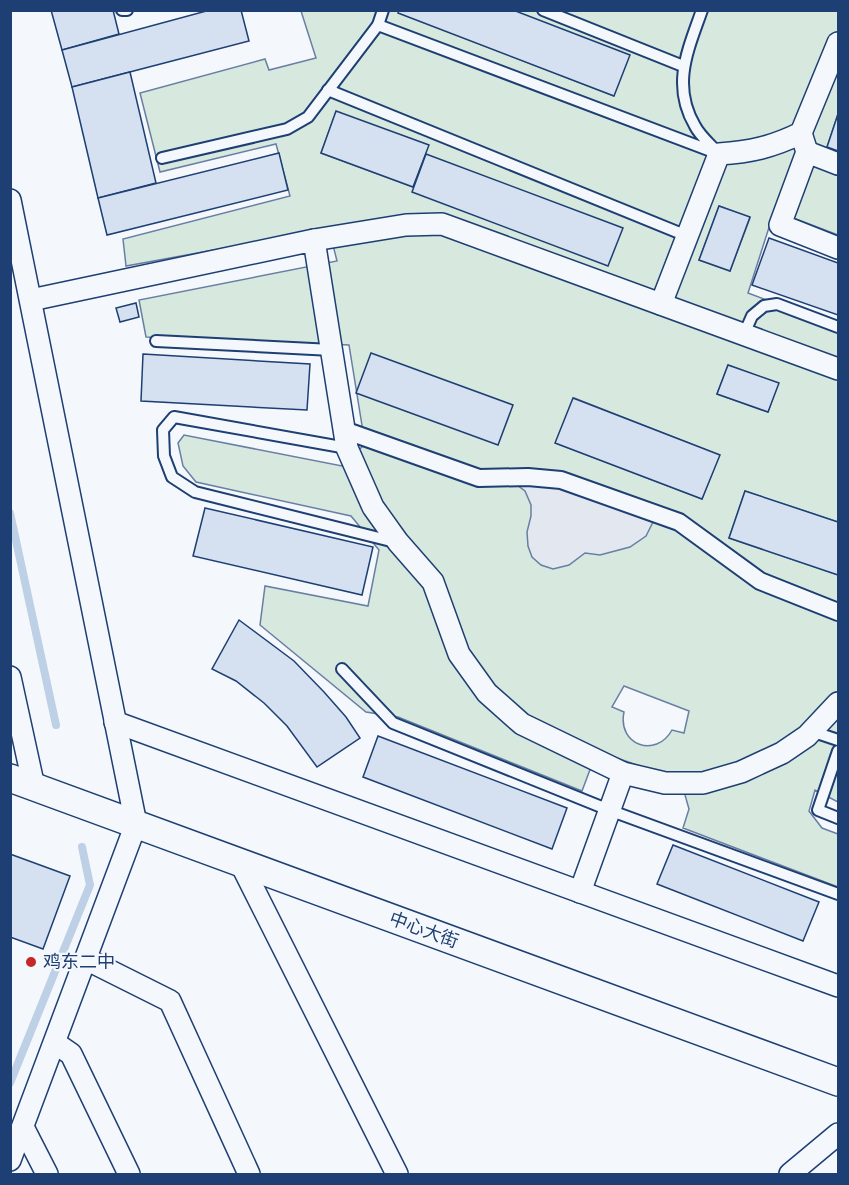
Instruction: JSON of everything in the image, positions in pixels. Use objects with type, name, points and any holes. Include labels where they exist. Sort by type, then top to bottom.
[{"type":"street","points":[[838,43],[830,85],[804,142],[780,225],[838,248]]},
{"type":"street","points":[[661,304],[719,154],[749,152],[780,143],[804,142],[838,164]]},
{"type":"street","points":[[10,200],[136,824],[24,1128],[10,1160]]},
{"type":"street","points":[[30,300],[314,240],[406,225],[442,224],[838,369]]},
{"type":"street","points":[[314,240],[346,439],[373,507],[398,542],[433,582],[459,654],[487,693],[522,724],[623,773],[665,783],[703,783],[741,772],[782,753],[811,731],[838,703]]},
{"type":"street","points":[[346,439],[479,478],[528,477],[561,480],[679,522],[760,581],[838,612]]},
{"type":"street","points":[[10,677],[22,782]]},
{"type":"street","points":[[115,722],[838,986]]},
{"type":"street","points":[[580,892],[623,773]]},
{"type":"street","name":"中心大街","points":[[22,782],[838,1082]]},
{"type":"street","points":[[240,862],[397,1174]]},
{"type":"street","points":[[86,959],[170,1001],[249,1174]]},
{"type":"street","points":[[55,1043],[70,1054],[129,1174]]},
{"type":"street","points":[[24,1128],[47,1174]]},
{"type":"street","points":[[790,1174],[838,1134]]},
{"type":"lane","points":[[122,10],[128,10]]},
{"type":"lane","points":[[162,158],[286,129],[308,117],[378,25],[383,10]]},
{"type":"lane","points":[[543,10],[683,66]]},
{"type":"lane","points":[[702,10],[683,66],[684,99],[695,126],[719,154]]},
{"type":"lane","points":[[378,25],[719,154]]},
{"type":"lane","points":[[328,90],[687,236]]},
{"type":"lane","points":[[744,334],[752,316],[764,306],[777,304],[838,327]]},
{"type":"lane","points":[[156,341],[332,350]]},
{"type":"lane","points":[[346,439],[174,417],[163,430],[164,456],[172,477],[195,492],[398,542]]},
{"type":"lane","points":[[342,669],[393,723],[609,810],[838,894]]},
{"type":"lane","points":[[811,731],[838,740]]},
{"type":"lane","points":[[838,751],[818,810],[838,818]]},
{"type":"shaded area","points":[[301,11],[399,11],[399,13],[614,96],[513,11],[838,11],[838,114],[827,147],[838,151],[838,235],[796,219],[773,215],[748,293],[838,327],[838,522],[745,491],[729,538],[838,575],[838,802],[815,790],[809,811],[822,828],[838,834],[838,887],[683,828],[689,809],[685,795],[690,777],[654,771],[597,751],[582,791],[398,717],[366,712],[260,625],[265,586],[368,606],[379,550],[351,516],[196,482],[183,466],[178,443],[184,435],[342,466],[365,444],[349,345],[146,337],[139,300],[337,261],[329,229],[126,266],[123,239],[290,196],[276,144],[160,172],[140,93],[265,59],[269,70],[316,58]],"holes":[[[336,112],[428,145],[413,187],[321,153]],[[719,206],[750,218],[730,271],[699,260]],[[728,365],[778,383],[768,412],[717,394]],[[574,398],[719,455],[702,499],[556,443]],[[624,686],[689,711],[684,733],[672,730],[665,739],[648,746],[632,740],[626,733],[623,723],[624,712],[612,707]]]},
{"type":"shaded area","points":[[536,478],[657,514],[646,536],[630,547],[600,555],[585,553],[569,565],[553,569],[541,565],[532,557],[528,546],[527,532],[531,505],[525,491],[517,485]]},
{"type":"building","points":[[51,10],[113,10],[119,34],[62,50]]},
{"type":"building","points":[[210,10],[241,10],[249,41],[72,87],[62,50]]},
{"type":"building","points":[[399,10],[513,10],[630,55],[614,96],[398,13]]},
{"type":"building","points":[[130,72],[156,183],[98,198],[72,87]]},
{"type":"building","points":[[336,111],[429,145],[413,187],[321,153]]},
{"type":"building","points":[[838,114],[838,151],[827,147]]},
{"type":"building","points":[[279,153],[288,190],[107,235],[98,198]]},
{"type":"building","points":[[426,154],[623,228],[608,266],[412,192]]},
{"type":"building","points":[[719,206],[750,217],[730,271],[699,260]]},
{"type":"building","points":[[769,238],[838,263],[838,315],[752,285]]},
{"type":"building","points":[[136,303],[139,317],[120,322],[116,308]]},
{"type":"building","points":[[371,353],[513,405],[498,445],[356,393]]},
{"type":"building","points":[[143,354],[310,364],[307,410],[141,401]]},
{"type":"building","points":[[728,365],[779,383],[768,412],[717,394]]},
{"type":"building","points":[[573,398],[720,455],[702,499],[555,443]]},
{"type":"building","points":[[745,491],[838,522],[838,575],[729,538]]},
{"type":"building","points":[[205,508],[373,547],[362,595],[193,556]]},
{"type":"building","points":[[239,620],[294,661],[346,717],[360,738],[317,767],[287,726],[264,703],[236,681],[212,669]]},
{"type":"building","points":[[378,736],[567,808],[552,849],[363,777]]},
{"type":"building","points":[[673,845],[819,902],[803,941],[657,884]]},
{"type":"building","points":[[10,854],[70,876],[43,949],[10,937]]},
{"type":"waterway","points":[[10,513],[56,725]]},
{"type":"waterway","points":[[10,1083],[90,885],[82,847]]},
{"type":"place","name":"鸡东二中","points":[[31,962]]}]
